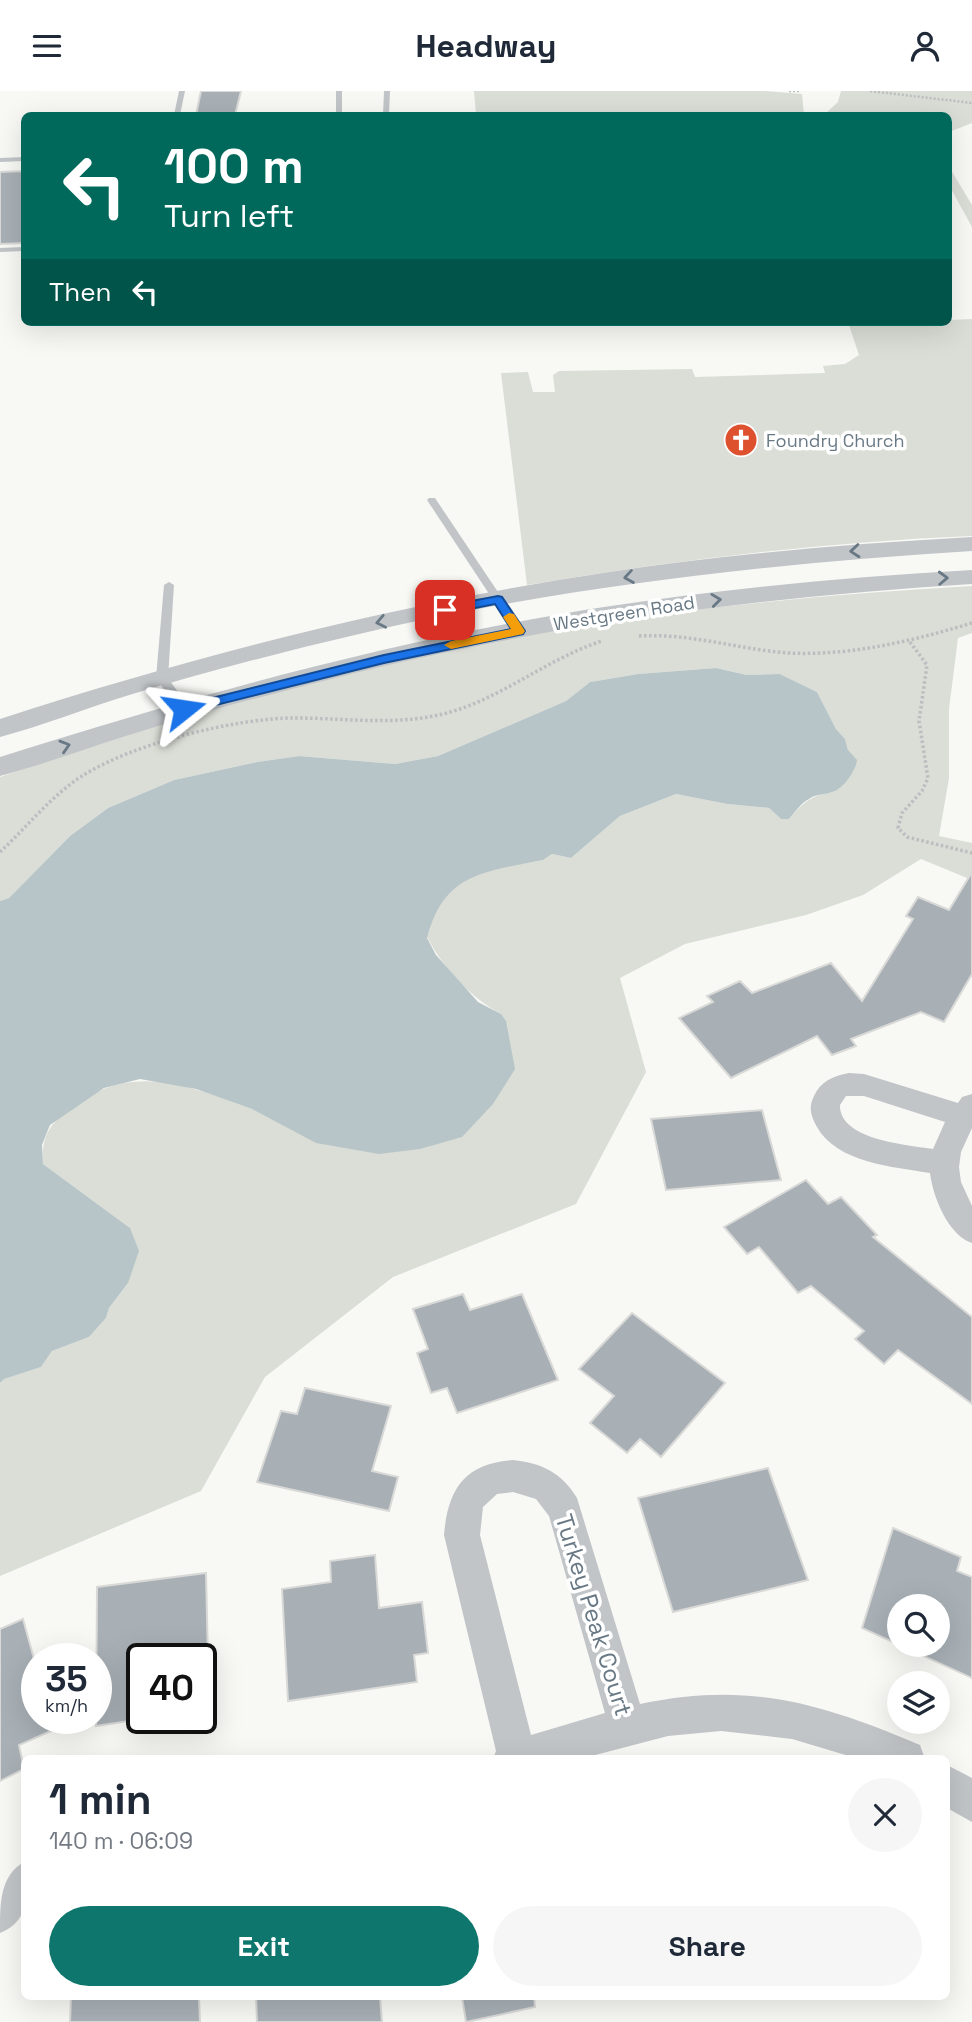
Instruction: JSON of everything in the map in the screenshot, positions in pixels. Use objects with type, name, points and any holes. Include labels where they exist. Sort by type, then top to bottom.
[{"type":"street","name":"Westgreen Road","points":[[0,728],[162,678],[366,625],[498,600],[674,570],[799,555],[972,544]]},
{"type":"street","name":"Westgreen Road","points":[[0,767],[184,709],[384,659],[519,631],[692,603],[802,589],[972,577]]},
{"type":"street","points":[[848,1084],[864,1085],[957,1130],[857,1145],[842,1138],[830,1126],[825,1113],[825,1103],[837,1088],[848,1084]]},
{"type":"street","points":[[957,1130],[946,1184],[957,1209],[972,1230]]},
{"type":"street","name":"Turkey Peak Court","points":[[513,1755],[462,1535],[465,1506],[481,1484],[506,1475],[531,1477],[552,1489],[565,1510],[628,1728]]},
{"type":"street","points":[[525,1755],[669,1718],[721,1712],[778,1717],[844,1732],[897,1755]]},
{"type":"street","points":[[950,1786],[972,1802]]},
{"type":"street","points":[[0,1913],[21,1886]]},
{"type":"lane","points":[[178,112],[182,91]]},
{"type":"lane","points":[[339,91],[339,112]]},
{"type":"lane","points":[[386,112],[387,91]]},
{"type":"lane","points":[[0,160],[21,159]]},
{"type":"lane","points":[[0,250],[21,249]]},
{"type":"lane","points":[[432,500],[519,631]]},
{"type":"lane","points":[[170,585],[162,678],[184,709]]},
{"type":"path","points":[[789,91],[799,91]]},
{"type":"path","points":[[870,91],[972,103]]},
{"type":"path","points":[[632,636],[688,636],[759,650],[794,653],[857,650],[910,642],[972,623]]},
{"type":"path","points":[[0,852],[63,791],[84,775],[120,758],[215,730],[268,720],[380,721],[443,714],[500,694],[556,658],[582,646],[610,639]]},
{"type":"path","points":[[910,642],[922,655],[927,669],[919,728],[928,779],[922,791],[898,818],[898,828],[907,837],[972,853]]},
{"type":"shaded area","points":[[474,91],[765,91],[802,94],[804,112],[476,112]]},
{"type":"shaded area","points":[[841,91],[972,91],[972,123],[952,131],[952,112],[827,112],[838,102]]},
{"type":"shaded area","points":[[952,172],[972,205],[972,227],[952,190]]},
{"type":"shaded area","name":"Foundry Church","points":[[972,319],[972,536],[749,553],[527,585],[501,373],[528,372],[533,392],[555,392],[553,375],[559,371],[692,369],[695,377],[825,373],[823,366],[845,364],[859,355],[849,326],[952,326],[952,320]]},
{"type":"shaded area","points":[[972,586],[972,633],[958,638],[949,709],[949,778],[939,836],[972,843],[972,880],[921,859],[863,895],[806,915],[685,944],[620,978],[646,1072],[576,1204],[393,1277],[265,1377],[201,1491],[0,1576],[0,1383],[3,1379],[41,1367],[52,1351],[89,1337],[106,1318],[109,1308],[128,1283],[130,1228],[43,1164],[46,1138],[59,1118],[102,1090],[124,1083],[143,1081],[180,1085],[252,1109],[501,1014],[459,981],[441,960],[427,937],[438,905],[453,887],[477,875],[543,860],[552,854],[571,858],[620,816],[676,794],[727,804],[769,808],[781,819],[789,819],[808,800],[834,792],[848,750],[845,739],[836,729],[817,692],[780,674],[747,675],[716,668],[638,674],[590,682],[566,701],[438,756],[395,764],[299,756],[174,780],[108,808],[70,836],[9,898],[0,901],[0,777],[204,712],[342,675],[482,644],[709,608],[814,597]]},
{"type":"shaded area","points":[[716,668],[747,675],[780,674],[817,692],[836,729],[845,739],[848,750],[857,760],[846,782],[835,791],[806,801],[789,819],[781,819],[769,808],[727,804],[676,794],[620,816],[571,858],[552,854],[543,860],[485,873],[456,887],[434,916],[427,938],[436,955],[478,1002],[501,1014],[506,1021],[515,1069],[493,1104],[462,1137],[420,1149],[379,1154],[316,1143],[252,1109],[196,1089],[140,1079],[104,1088],[50,1125],[42,1145],[43,1164],[130,1228],[139,1251],[128,1283],[109,1308],[106,1318],[89,1337],[52,1351],[41,1367],[4,1379],[0,1383],[0,901],[9,898],[70,836],[108,808],[174,780],[299,756],[395,764],[438,756],[566,701],[590,682],[638,674]]},
{"type":"building","points":[[201,91],[241,91],[236,112],[197,112]]},
{"type":"building","points":[[21,171],[21,243],[0,244],[0,172]]},
{"type":"building","points":[[972,872],[972,974],[944,1022],[921,1012],[851,1039],[856,1046],[832,1055],[817,1036],[731,1078],[679,1018],[713,1002],[707,996],[740,981],[752,993],[831,963],[862,1001],[913,919],[906,916],[918,897],[949,910]]},
{"type":"building","points":[[762,1110],[781,1180],[666,1190],[651,1119]]},
{"type":"building","points":[[806,1180],[828,1204],[841,1197],[877,1235],[873,1237],[972,1317],[972,1404],[898,1350],[884,1364],[855,1339],[864,1331],[811,1286],[798,1293],[759,1247],[747,1254],[724,1227]]},
{"type":"building","points":[[463,1294],[470,1310],[522,1294],[558,1380],[457,1413],[447,1388],[431,1393],[417,1353],[428,1349],[413,1309]]},
{"type":"building","points":[[632,1313],[725,1383],[661,1457],[640,1439],[627,1453],[590,1423],[614,1396],[579,1369]]},
{"type":"building","points":[[305,1388],[391,1406],[372,1471],[398,1477],[389,1511],[257,1482],[281,1411],[297,1414]]},
{"type":"building","points":[[768,1468],[808,1580],[673,1612],[638,1498]]},
{"type":"building","points":[[893,1528],[961,1557],[957,1571],[972,1577],[972,1678],[926,1657],[950,1657],[950,1594],[887,1594],[887,1639],[862,1628]]},
{"type":"building","points":[[375,1555],[379,1608],[422,1602],[428,1653],[414,1655],[417,1682],[288,1701],[282,1589],[331,1582],[330,1561]]},
{"type":"building","points":[[206,1573],[208,1643],[126,1643],[126,1721],[112,1724],[112,1643],[97,1643],[97,1587]]},
{"type":"building","points":[[23,1619],[30,1643],[21,1643],[21,1734],[44,1734],[19,1745],[21,1770],[0,1781],[0,1629]]},
{"type":"building","points":[[71,2000],[199,2000],[200,2022],[70,2022]]},
{"type":"building","points":[[256,2000],[380,2000],[382,2022],[257,2022]]},
{"type":"building","points":[[462,2000],[534,2000],[535,2007],[466,2022]]},
{"type":"slow traffic","points":[[451,645],[519,631],[509,617]]},
{"type":"place","name":"Foundry Church","points":[[741,440]]},
{"type":"route","points":[[184,709],[384,659],[519,631],[498,600],[445,610]]}]
